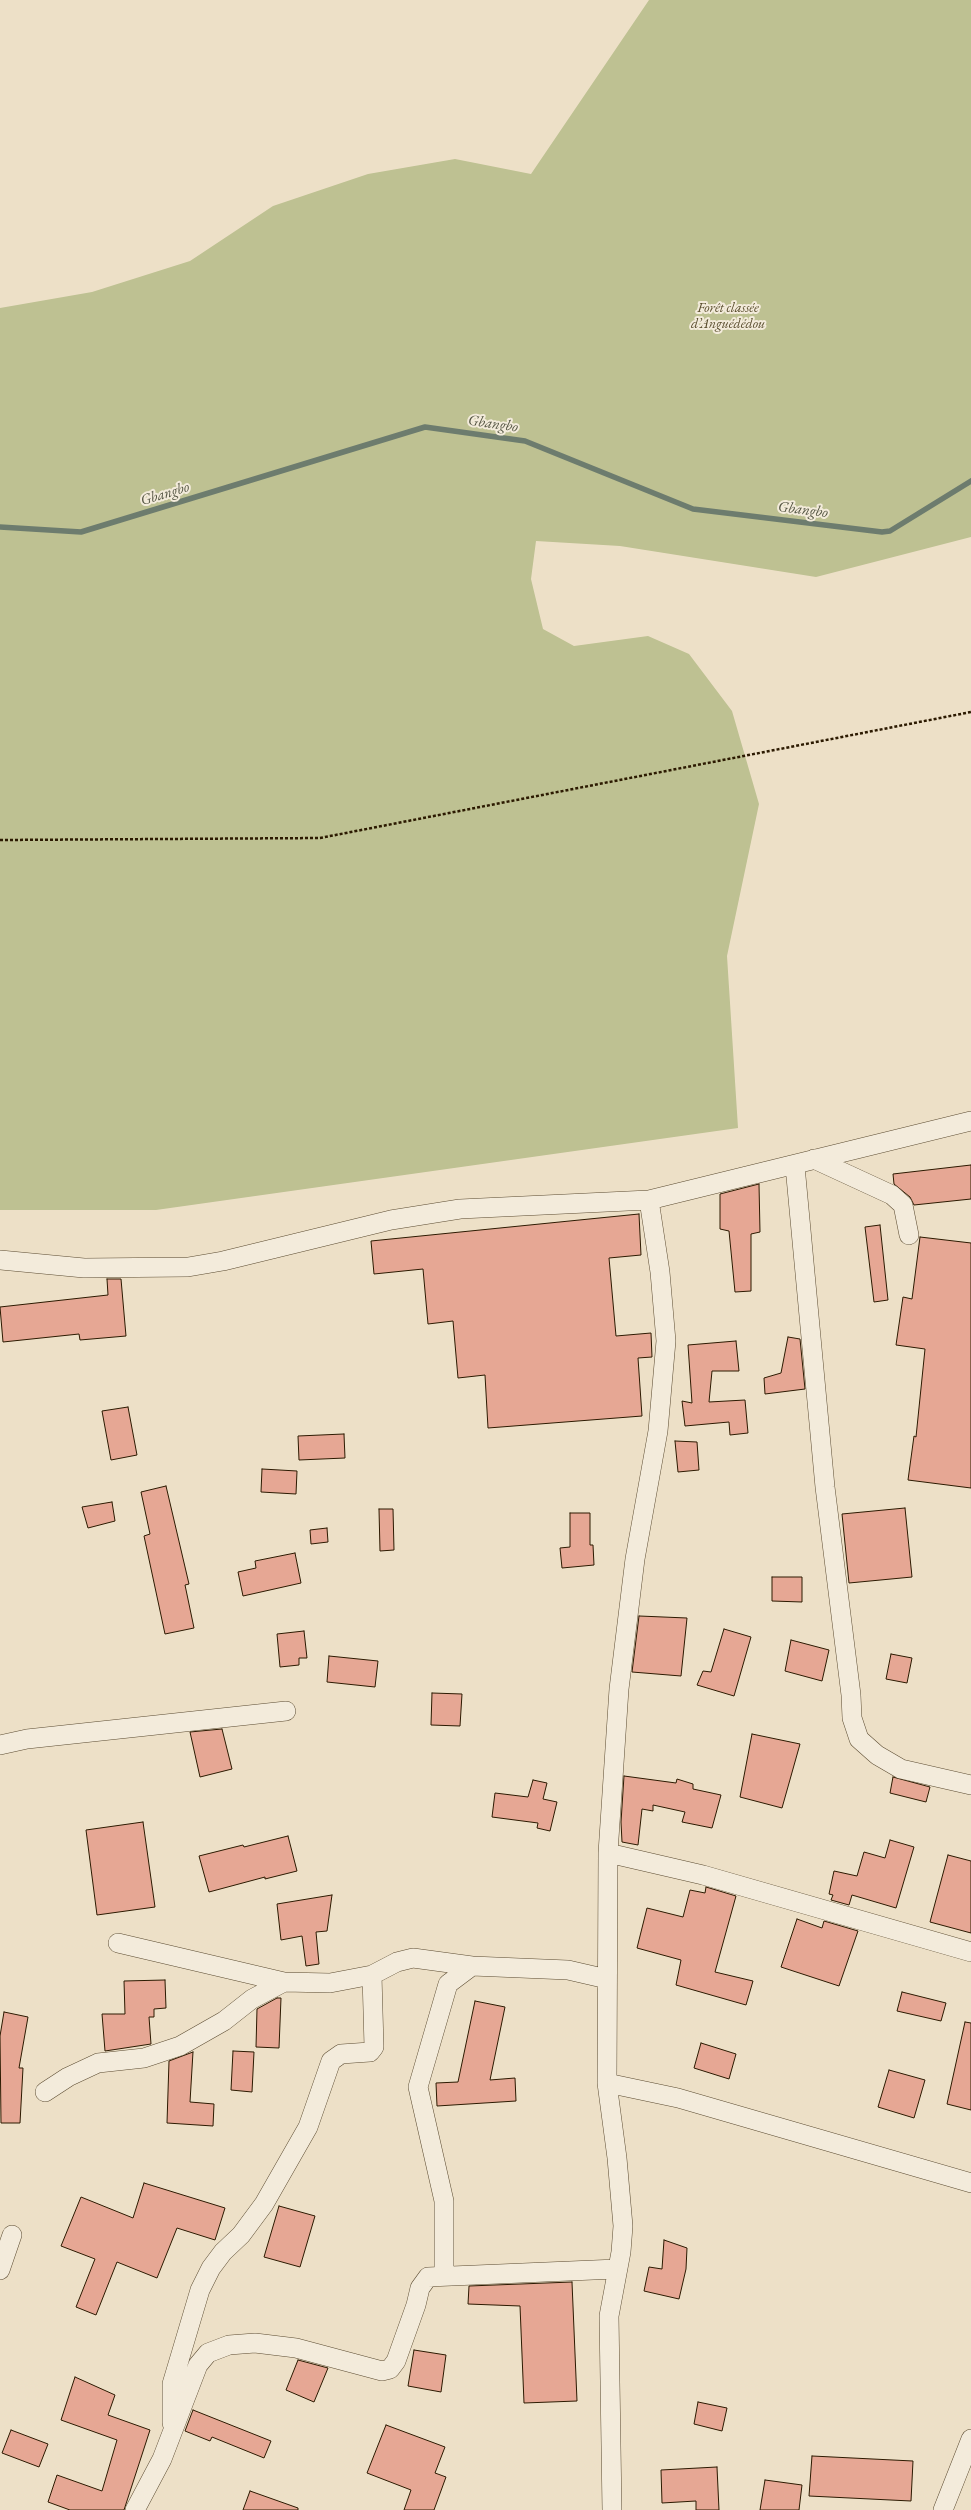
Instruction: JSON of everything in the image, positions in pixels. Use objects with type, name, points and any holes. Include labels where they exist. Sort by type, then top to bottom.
[{"type":"street","points":[[0,1260],[84,1268],[188,1267],[223,1262],[391,1220],[460,1209],[649,1200],[795,1166],[814,1159],[971,1121]]},
{"type":"street","points":[[814,1159],[892,1196],[903,1205],[909,1235]]},
{"type":"street","points":[[795,1166],[825,1487],[851,1695],[852,1718],[859,1739],[877,1755],[901,1769],[971,1785]]},
{"type":"street","points":[[612,2510],[609,2316],[623,2226],[617,2158],[607,2082],[608,1853],[619,1689],[635,1559],[658,1431],[666,1341],[660,1272],[649,1200]]},
{"type":"street","points":[[0,1745],[27,1739],[286,1710]]},
{"type":"street","points":[[608,1853],[703,1875],[971,1952]]},
{"type":"street","points":[[118,1943],[284,1982],[330,1983],[372,1975],[397,1962],[413,1958],[472,1966],[568,1970],[607,1979]]},
{"type":"street","points":[[444,2274],[444,2201],[418,2087],[448,1984],[472,1966]]},
{"type":"street","points":[[173,2431],[172,2384],[200,2290],[211,2268],[223,2252],[241,2235],[264,2204],[308,2127],[331,2061],[341,2054],[370,2052],[374,2047],[372,1975]]},
{"type":"street","points":[[45,2092],[68,2077],[98,2063],[144,2058],[180,2046],[224,2021],[252,1999],[284,1982]]},
{"type":"street","points":[[607,2082],[678,2098],[971,2183]]},
{"type":"street","points":[[0,2270],[12,2235]]},
{"type":"street","points":[[135,2510],[162,2459],[198,2365],[208,2353],[229,2345],[256,2343],[296,2348],[354,2362],[372,2370],[382,2371],[390,2369],[396,2361],[416,2305],[420,2288],[428,2277],[444,2274],[617,2269]]},
{"type":"street","points":[[943,2510],[971,2439]]},
{"type":"path","points":[[0,840],[320,838],[971,712]]},
{"type":"green space","name":"Forêt classée d’Anguédédou","points":[[649,0],[971,0],[971,537],[816,577],[620,546],[536,541],[531,579],[543,629],[574,646],[648,636],[689,654],[732,711],[759,804],[727,956],[738,1128],[156,1210],[0,1210],[0,308],[92,292],[190,261],[273,206],[368,174],[455,159],[531,174]]},
{"type":"building","points":[[971,1165],[971,1199],[914,1205],[910,1197],[894,1184],[893,1174]]},
{"type":"building","points":[[759,1184],[760,1232],[751,1234],[751,1291],[735,1292],[729,1231],[720,1229],[720,1194]]},
{"type":"building","points":[[639,1214],[641,1255],[609,1258],[616,1336],[651,1333],[652,1357],[638,1358],[642,1416],[488,1428],[485,1375],[458,1378],[453,1321],[428,1324],[423,1269],[374,1274],[371,1241]]},
{"type":"building","points":[[880,1225],[888,1300],[874,1302],[865,1227]]},
{"type":"building","points":[[920,1237],[971,1243],[971,1488],[908,1480],[914,1436],[916,1437],[925,1349],[896,1345],[903,1297],[912,1299]]},
{"type":"building","points":[[107,1279],[121,1279],[126,1336],[80,1340],[79,1334],[3,1342],[0,1307],[108,1295]]},
{"type":"building","points":[[788,1337],[800,1339],[805,1389],[765,1394],[764,1378],[781,1373]]},
{"type":"building","points":[[736,1341],[739,1371],[712,1371],[709,1402],[745,1400],[748,1433],[730,1435],[729,1422],[685,1426],[682,1401],[692,1403],[688,1345]]},
{"type":"building","points":[[128,1407],[137,1455],[111,1460],[102,1411]]},
{"type":"building","points":[[344,1434],[345,1458],[299,1460],[298,1436]]},
{"type":"building","points":[[675,1441],[697,1442],[699,1470],[678,1472]]},
{"type":"building","points":[[262,1469],[297,1471],[296,1494],[261,1492]]},
{"type":"building","points":[[166,1486],[189,1584],[185,1585],[194,1628],[165,1634],[144,1536],[150,1534],[141,1492]]},
{"type":"building","points":[[112,1502],[115,1521],[88,1528],[82,1507]]},
{"type":"building","points":[[905,1508],[912,1577],[849,1583],[842,1514]]},
{"type":"building","points":[[379,1509],[393,1509],[394,1550],[380,1551]]},
{"type":"building","points":[[570,1513],[590,1513],[590,1545],[593,1545],[594,1565],[562,1568],[560,1548],[570,1547]]},
{"type":"building","points":[[327,1528],[328,1542],[311,1544],[310,1530]]},
{"type":"building","points":[[295,1553],[301,1583],[243,1596],[238,1572],[256,1568],[255,1561]]},
{"type":"building","points":[[772,1577],[802,1577],[802,1602],[772,1601]]},
{"type":"building","points":[[639,1616],[687,1618],[681,1676],[632,1672]]},
{"type":"building","points":[[724,1629],[751,1637],[734,1696],[697,1685],[703,1671],[711,1672]]},
{"type":"building","points":[[304,1631],[307,1658],[299,1658],[299,1665],[280,1667],[277,1634]]},
{"type":"building","points":[[791,1640],[829,1650],[822,1681],[785,1671]]},
{"type":"building","points":[[891,1654],[912,1658],[907,1683],[886,1679]]},
{"type":"building","points":[[329,1656],[378,1661],[375,1687],[327,1682]]},
{"type":"building","points":[[432,1693],[462,1694],[460,1726],[431,1725]]},
{"type":"building","points":[[222,1729],[232,1769],[200,1777],[190,1732]]},
{"type":"building","points":[[752,1734],[800,1744],[782,1808],[740,1797]]},
{"type":"building","points":[[624,1776],[676,1783],[677,1779],[693,1784],[693,1789],[721,1795],[712,1828],[682,1822],[685,1812],[653,1805],[653,1811],[642,1809],[638,1845],[622,1842],[621,1822]]},
{"type":"building","points":[[893,1777],[930,1787],[926,1802],[890,1793]]},
{"type":"building","points":[[533,1780],[547,1783],[543,1799],[557,1802],[550,1831],[537,1828],[538,1823],[492,1817],[495,1793],[528,1797]]},
{"type":"building","points":[[143,1822],[155,1907],[97,1915],[86,1830]]},
{"type":"building","points":[[288,1836],[297,1871],[265,1879],[265,1877],[209,1892],[199,1856]]},
{"type":"building","points":[[890,1840],[914,1847],[896,1908],[852,1895],[849,1905],[831,1900],[833,1895],[829,1894],[834,1871],[857,1876],[864,1852],[885,1858]]},
{"type":"building","points":[[948,1855],[971,1861],[971,1933],[930,1922]]},
{"type":"building","points":[[706,1887],[736,1896],[715,1972],[753,1981],[746,2005],[676,1985],[681,1960],[637,1948],[647,1908],[683,1917],[690,1890],[705,1893]]},
{"type":"building","points":[[332,1895],[327,1931],[316,1932],[319,1964],[306,1966],[302,1936],[281,1940],[277,1904]]},
{"type":"building","points":[[797,1919],[822,1928],[824,1921],[858,1931],[839,1986],[781,1967]]},
{"type":"building","points":[[165,1980],[166,2008],[154,2009],[154,2017],[149,2017],[151,2044],[105,2051],[102,2014],[125,2014],[124,1981]]},
{"type":"building","points":[[902,1992],[946,2003],[941,2021],[897,2011]]},
{"type":"building","points":[[277,1998],[281,1998],[279,2048],[256,2047],[257,2009]]},
{"type":"building","points":[[475,2001],[505,2007],[490,2080],[515,2078],[516,2101],[437,2106],[436,2083],[458,2082]]},
{"type":"building","points":[[4,2012],[28,2017],[19,2068],[23,2068],[20,2123],[1,2123],[0,2036]]},
{"type":"building","points":[[965,2022],[971,2023],[971,2110],[947,2104]]},
{"type":"building","points":[[701,2043],[736,2054],[729,2079],[694,2068]]},
{"type":"building","points":[[233,2051],[254,2052],[252,2092],[231,2090]]},
{"type":"building","points":[[193,2052],[190,2102],[214,2104],[213,2126],[167,2123],[169,2061]]},
{"type":"building","points":[[889,2070],[925,2080],[914,2118],[878,2107]]},
{"type":"building","points":[[144,2183],[225,2208],[215,2240],[177,2228],[157,2278],[117,2262],[96,2315],[76,2307],[95,2259],[61,2246],[81,2197],[133,2218]]},
{"type":"building","points":[[279,2206],[315,2216],[300,2267],[264,2257]]},
{"type":"building","points":[[664,2240],[687,2248],[686,2269],[679,2299],[644,2291],[649,2267],[662,2269]]},
{"type":"building","points":[[572,2282],[577,2401],[524,2403],[520,2306],[468,2304],[469,2286]]},
{"type":"building","points":[[414,2350],[446,2355],[441,2392],[408,2386]]},
{"type":"building","points":[[298,2360],[328,2368],[314,2402],[286,2390]]},
{"type":"building","points":[[75,2377],[115,2395],[108,2415],[150,2430],[124,2510],[70,2510],[48,2502],[57,2475],[102,2491],[117,2440],[61,2420]]},
{"type":"building","points":[[698,2402],[727,2408],[722,2431],[694,2424]]},
{"type":"building","points":[[193,2410],[271,2441],[264,2458],[212,2437],[210,2441],[185,2431]]},
{"type":"building","points":[[386,2425],[445,2447],[435,2473],[446,2477],[434,2510],[404,2510],[411,2490],[367,2473]]},
{"type":"building","points":[[11,2430],[48,2444],[39,2467],[2,2453]]},
{"type":"building","points":[[812,2456],[913,2461],[911,2501],[809,2496]]},
{"type":"building","points":[[717,2467],[719,2510],[696,2510],[696,2501],[662,2503],[661,2470]]},
{"type":"building","points":[[765,2480],[802,2485],[799,2510],[760,2510]]},
{"type":"building","points":[[250,2491],[298,2508],[298,2510],[243,2510]]},
{"type":"waterway","name":"Gbangbo","points":[[0,527],[81,532],[425,427],[525,441],[693,509],[882,532],[890,531],[971,481]]}]
